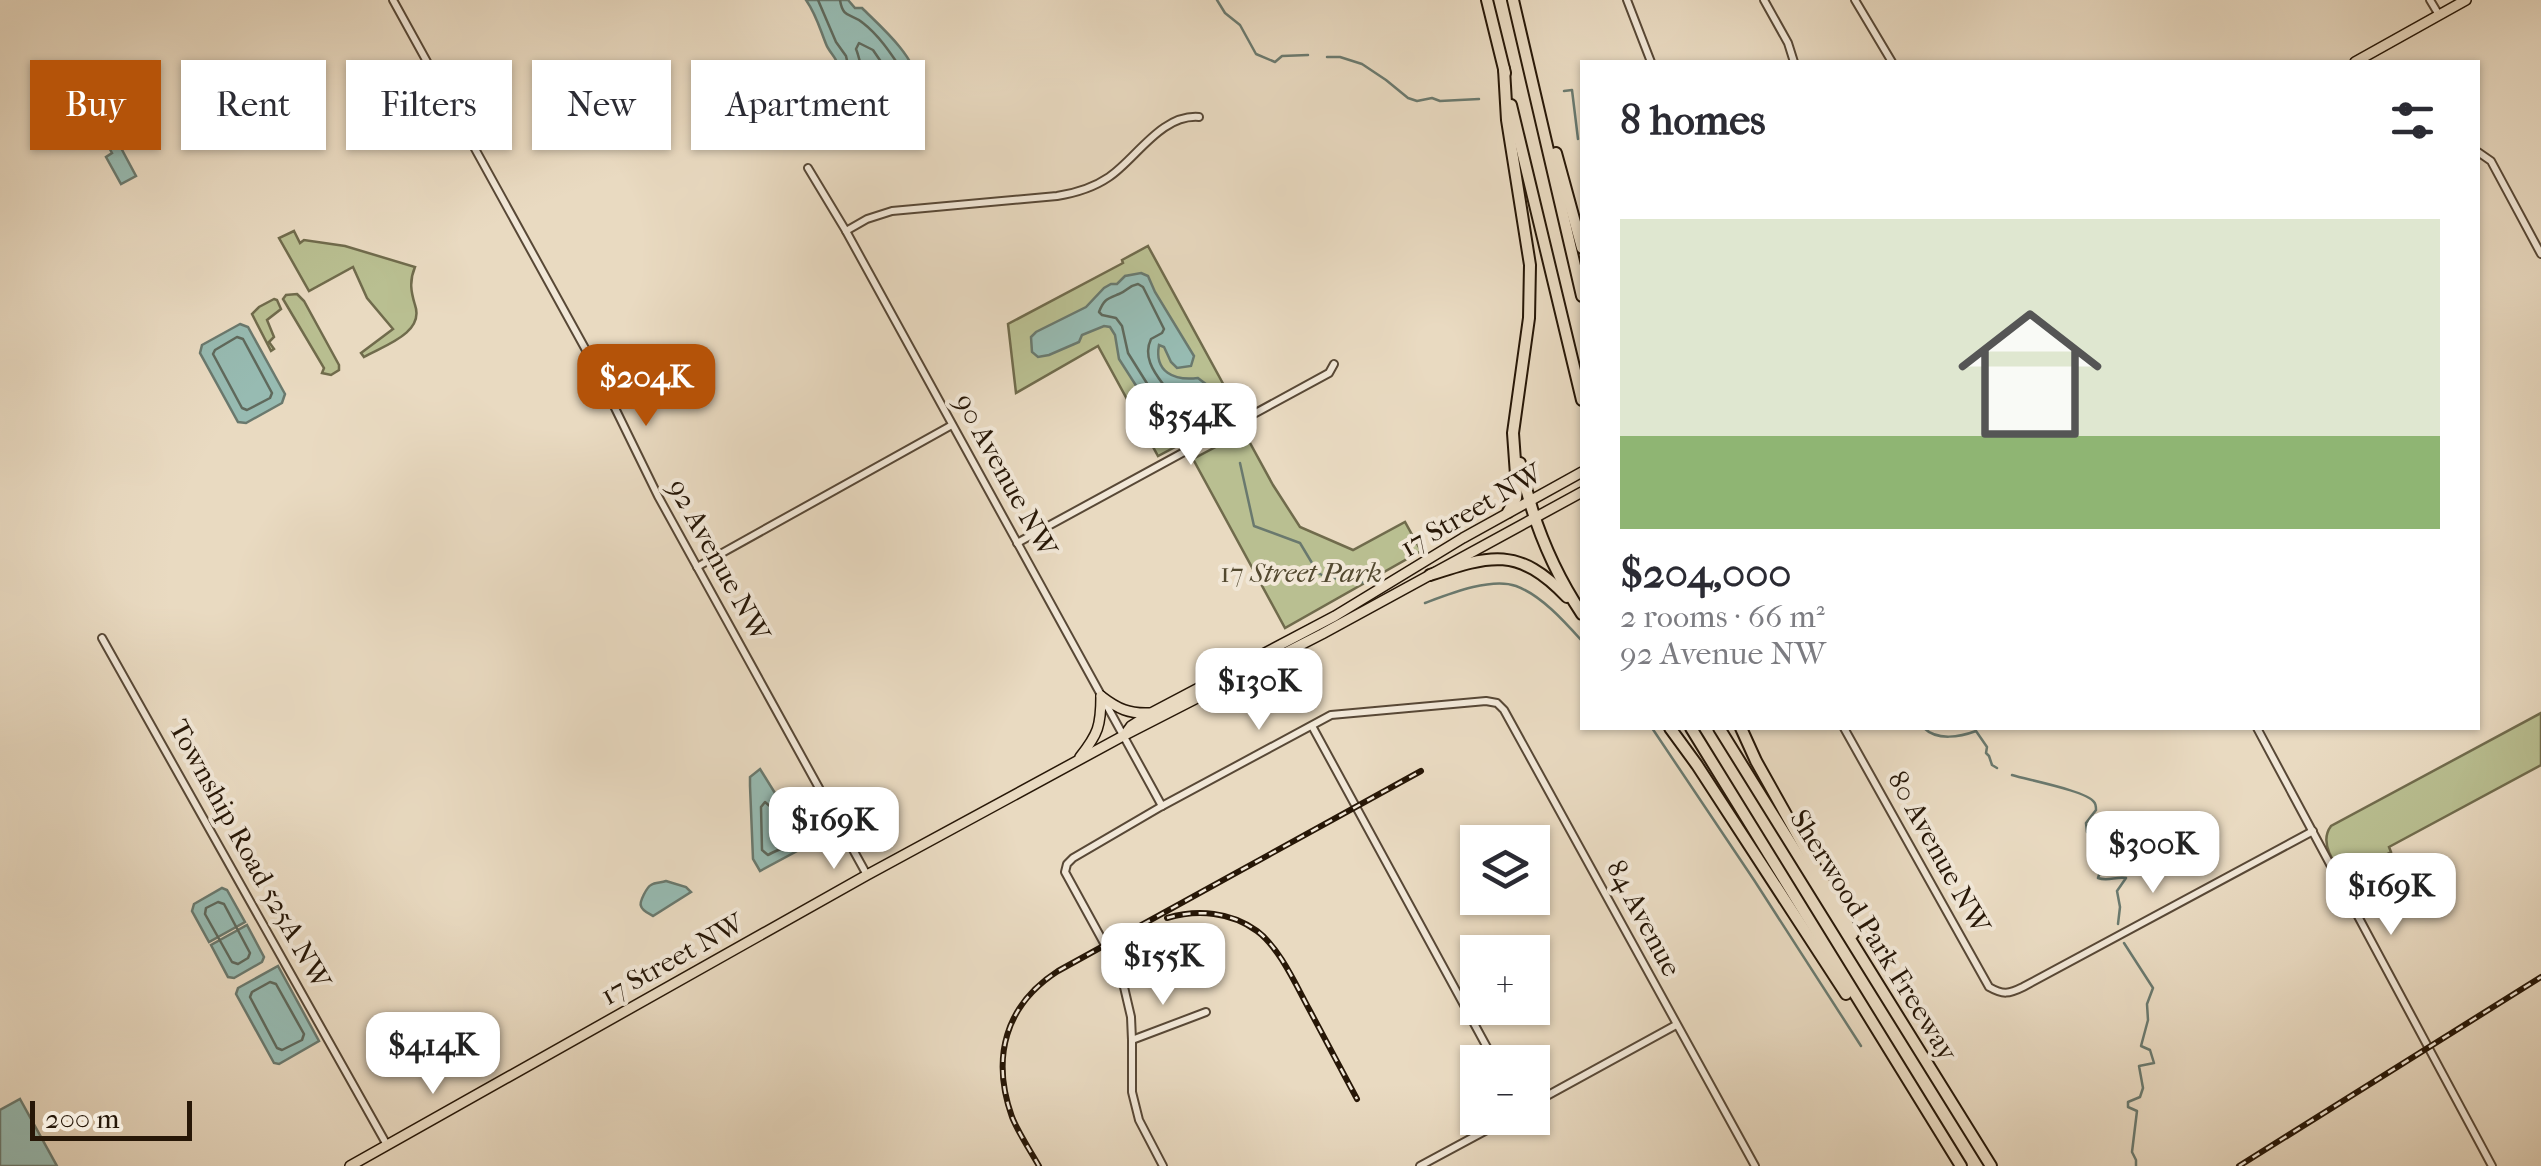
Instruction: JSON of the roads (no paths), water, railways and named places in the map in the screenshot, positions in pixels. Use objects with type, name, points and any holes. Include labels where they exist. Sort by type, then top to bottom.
[{"type":"highway","points":[[1488,0],[1580,392]]},
{"type":"highway","points":[[1513,0],[1580,287]]},
{"type":"highway","points":[[1504,70],[1507,120],[1530,265],[1529,318],[1513,433],[1517,489],[1508,512]]},
{"type":"highway","points":[[1530,72],[1543,104],[1580,241]]},
{"type":"highway","points":[[1515,413],[1518,454],[1530,501],[1554,564],[1580,610]]},
{"type":"highway","points":[[1430,575],[1482,560],[1514,561],[1548,578],[1580,611]]},
{"type":"highway","points":[[1671,730],[1891,1064],[1920,1100]]},
{"type":"highway","name":"Sherwood Park Freeway","points":[[1692,730],[1960,1166]]},
{"type":"highway","name":"Sherwood Park Freeway","points":[[1720,730],[1991,1166]]},
{"type":"highway","points":[[1742,730],[1866,957],[1877,985]]},
{"type":"main road","points":[[2359,60],[2466,0]]},
{"type":"main road","name":"17 Street NW","points":[[1123,736],[1153,712],[1348,608],[1578,474]]},
{"type":"main road","name":"17 Street NW","points":[[350,1166],[1123,736],[1580,494]]},
{"type":"main road","points":[[1101,696],[1130,713],[1153,712]]},
{"type":"main road","points":[[1078,761],[1097,735],[1102,719],[1101,696]]},
{"type":"street","name":"92 Avenue NW","points":[[392,0],[592,361],[658,496],[867,876]]},
{"type":"street","points":[[1627,0],[1650,60]]},
{"type":"street","points":[[1764,0],[1793,60]]},
{"type":"street","points":[[1855,0],[1891,60]]},
{"type":"street","points":[[2430,0],[2439,15]]},
{"type":"street","points":[[846,231],[892,210],[1083,191],[1122,167],[1152,136],[1182,119],[1199,117]]},
{"type":"street","points":[[2480,153],[2491,160],[2541,254]]},
{"type":"street","name":"90 Avenue NW","points":[[808,168],[1162,806]]},
{"type":"street","points":[[1017,543],[1329,373],[1334,364]]},
{"type":"street","points":[[697,567],[952,424]]},
{"type":"street","name":"Township Road 525A NW","points":[[102,638],[387,1145]]},
{"type":"street","name":"84 Avenue","points":[[1312,726],[1332,714],[1497,703],[1755,1166]]},
{"type":"street","points":[[1163,1166],[1134,1103],[1131,1017],[1117,968],[1065,872],[1066,864],[1162,806],[1312,726],[1487,1045]]},
{"type":"street","name":"80 Avenue NW","points":[[1845,730],[1989,987],[1999,993],[2010,994],[2313,830]]},
{"type":"street","points":[[2258,730],[2492,1166]]},
{"type":"street","points":[[1132,1040],[1206,1012]]},
{"type":"street","points":[[1550,1094],[1676,1026]]},
{"type":"street","points":[[1420,1166],[1477,1135]]},
{"type":"water","points":[[806,0],[848,0],[878,23],[909,60],[836,60]]},
{"type":"water","points":[[110,150],[122,150],[136,176],[121,184],[106,157],[112,153]]},
{"type":"water","points":[[1125,276],[1148,276],[1194,356],[1191,366],[1177,368],[1159,345],[1163,368],[1181,378],[1198,378],[1217,398],[1212,412],[1202,414],[1184,391],[1173,389],[1178,420],[1166,431],[1154,421],[1119,359],[1110,327],[1082,335],[1079,342],[1049,355],[1038,357],[1032,352],[1031,337],[1036,332],[1086,307],[1104,288]]},
{"type":"water","points":[[240,324],[248,327],[285,394],[282,403],[246,423],[238,422],[200,353],[202,345]]},
{"type":"water","points":[[760,769],[796,827],[797,851],[760,871],[753,859],[750,777]]},
{"type":"water","points":[[666,881],[691,892],[653,916],[642,908],[642,898],[651,885]]},
{"type":"water","points":[[222,888],[227,890],[245,922],[209,942],[192,911],[194,904]]},
{"type":"water","points":[[247,925],[264,957],[234,978],[228,977],[211,945]]},
{"type":"water","points":[[278,966],[319,1041],[279,1064],[274,1063],[236,994],[238,988]]},
{"type":"water","points":[[20,1099],[57,1166],[0,1166],[0,1110]]},
{"type":"waterway","points":[[1217,0],[1240,25],[1256,54],[1275,62],[1282,56],[1308,55]]},
{"type":"waterway","points":[[1327,57],[1362,64],[1417,101],[1479,99]]},
{"type":"waterway","points":[[1564,91],[1572,90],[1578,139]]},
{"type":"waterway","points":[[1240,463],[1254,526],[1300,543],[1318,573],[1368,583]]},
{"type":"waterway","points":[[1425,603],[1483,585],[1516,586],[1543,602],[1580,639]]},
{"type":"waterway","points":[[1653,730],[1861,1046]]},
{"type":"waterway","points":[[1926,730],[1942,736],[1976,731],[1997,768]]},
{"type":"waterway","points":[[2012,775],[2069,790],[2095,803],[2096,810],[2086,823],[2087,832],[2100,838],[2102,859],[2098,878],[2126,878],[2117,891],[2118,924]]},
{"type":"waterway","points":[[2124,943],[2153,988],[2141,1046],[2150,1050],[2154,1063],[2139,1066],[2143,1088],[2140,1097],[2128,1102],[2128,1107],[2137,1111],[2132,1152],[2136,1166]]},
{"type":"railway","points":[[1039,1166],[1012,1117],[1003,1054],[1015,1017],[1040,985],[1058,971],[1421,771]]},
{"type":"railway","points":[[1167,918],[1202,913],[1225,916],[1265,938],[1286,967],[1357,1099]]},
{"type":"railway","points":[[2239,1166],[2541,977]]},
{"type":"park label","name":"17 Street Park","points":[[1301,572]]}]
